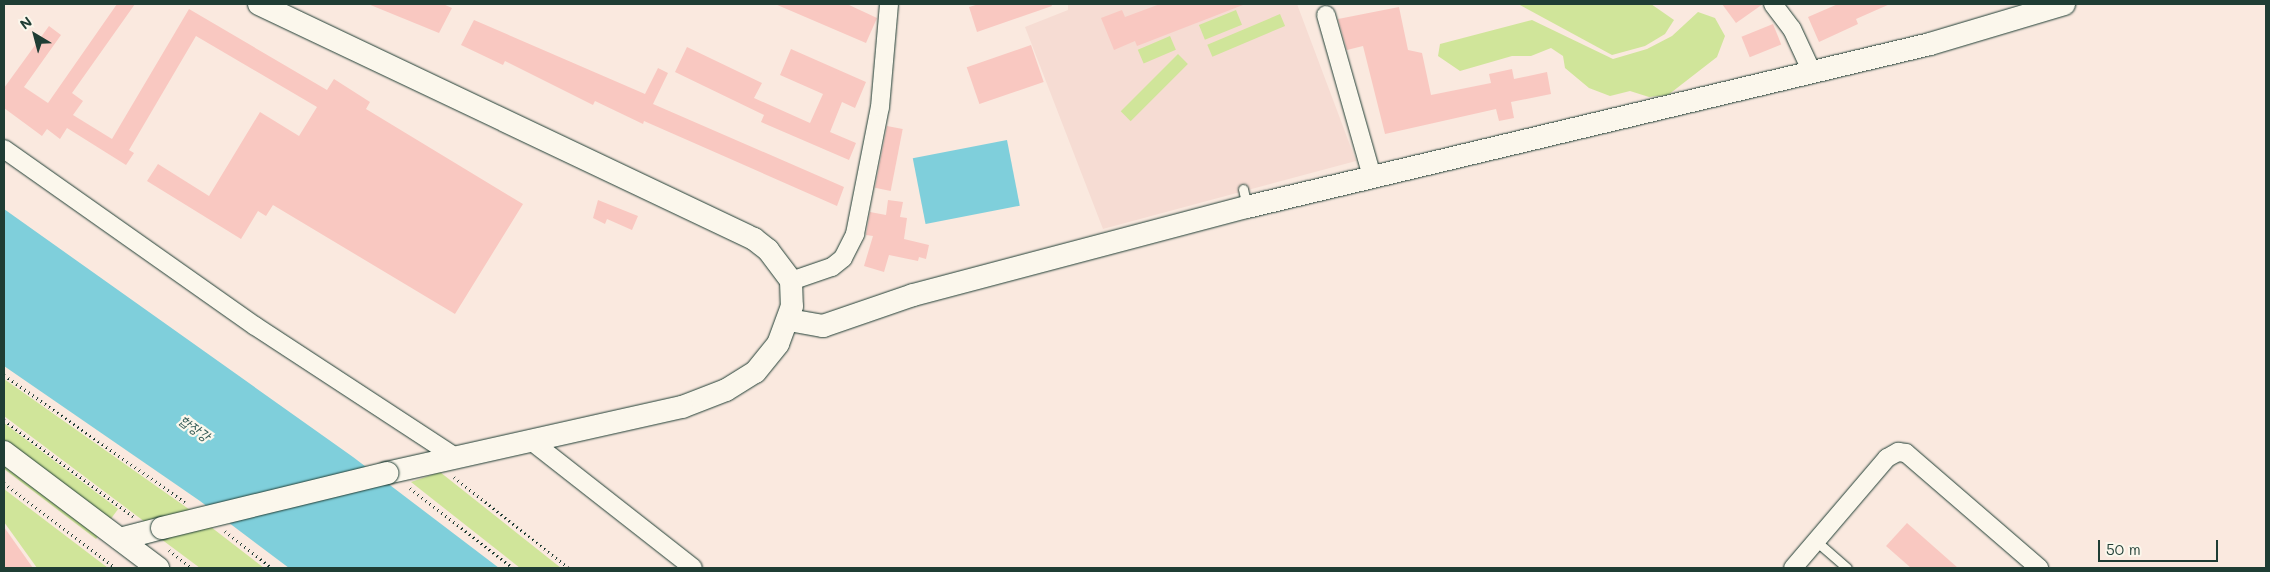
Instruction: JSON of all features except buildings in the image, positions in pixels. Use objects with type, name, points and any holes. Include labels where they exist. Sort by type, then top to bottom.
[{"type":"street","points":[[120,539],[388,473],[451,464],[530,440],[682,407],[726,390],[755,372],[767,359],[789,320],[791,281],[768,250],[754,239],[259,4]]},
{"type":"street","points":[[791,281],[832,266],[843,258],[855,234],[880,107],[889,4]]},
{"type":"street","points":[[1773,4],[1792,29],[1812,72]]},
{"type":"street","points":[[789,320],[823,326],[913,294],[1245,198],[1372,177],[1930,44],[2064,4]]},
{"type":"street","points":[[1326,15],[1372,177]]},
{"type":"street","points":[[4,149],[451,464]]},
{"type":"street","points":[[530,440],[693,568]]},
{"type":"street","points":[[4,452],[158,568]]},
{"type":"street","points":[[1793,568],[1887,458],[1898,452],[1906,453],[2039,568]]},
{"type":"lane","points":[[1816,541],[1847,568]]},
{"type":"path","points":[[4,375],[188,504]]},
{"type":"path","points":[[4,420],[157,530],[156,541],[192,568]]},
{"type":"path","points":[[451,464],[569,568]]},
{"type":"path","points":[[4,483],[116,568]]},
{"type":"path","points":[[410,487],[513,568]]},
{"type":"path","points":[[219,526],[272,568]]},
{"type":"shaded area","points":[[1068,4],[1297,4],[1356,161],[1103,229],[1025,27],[1068,10]]},
{"type":"green space","points":[[1518,4],[1651,4],[1674,20],[1665,34],[1645,46],[1612,55]]},
{"type":"green space","points":[[1236,10],[1242,25],[1205,40],[1199,25]]},
{"type":"green space","points":[[1698,12],[1715,18],[1725,36],[1717,57],[1668,95],[1649,97],[1630,91],[1610,96],[1589,88],[1565,68],[1563,56],[1551,48],[1531,56],[1512,56],[1460,71],[1438,56],[1440,44],[1532,20],[1613,59],[1647,49],[1672,36]]},
{"type":"green space","points":[[1280,14],[1285,26],[1212,57],[1207,45]]},
{"type":"green space","points":[[1170,36],[1176,50],[1144,63],[1138,50]]},
{"type":"green space","points":[[1178,54],[1188,64],[1131,121],[1121,111]]},
{"type":"green space","points":[[4,379],[193,512],[149,525],[4,416]]},
{"type":"green space","points":[[4,423],[118,509],[107,523],[4,446]]},
{"type":"green space","points":[[4,464],[99,535],[96,539],[4,469]]},
{"type":"green space","points":[[440,472],[561,568],[520,568],[411,482]]},
{"type":"green space","points":[[4,489],[108,568],[37,568],[4,522]]},
{"type":"green space","points":[[211,527],[264,568],[200,568],[161,539]]},
{"type":"water","points":[[1007,140],[1020,206],[926,224],[913,158]]},
{"type":"water","name":"합장강","points":[[4,209],[353,457],[499,568],[289,568],[200,501],[4,366]]}]
